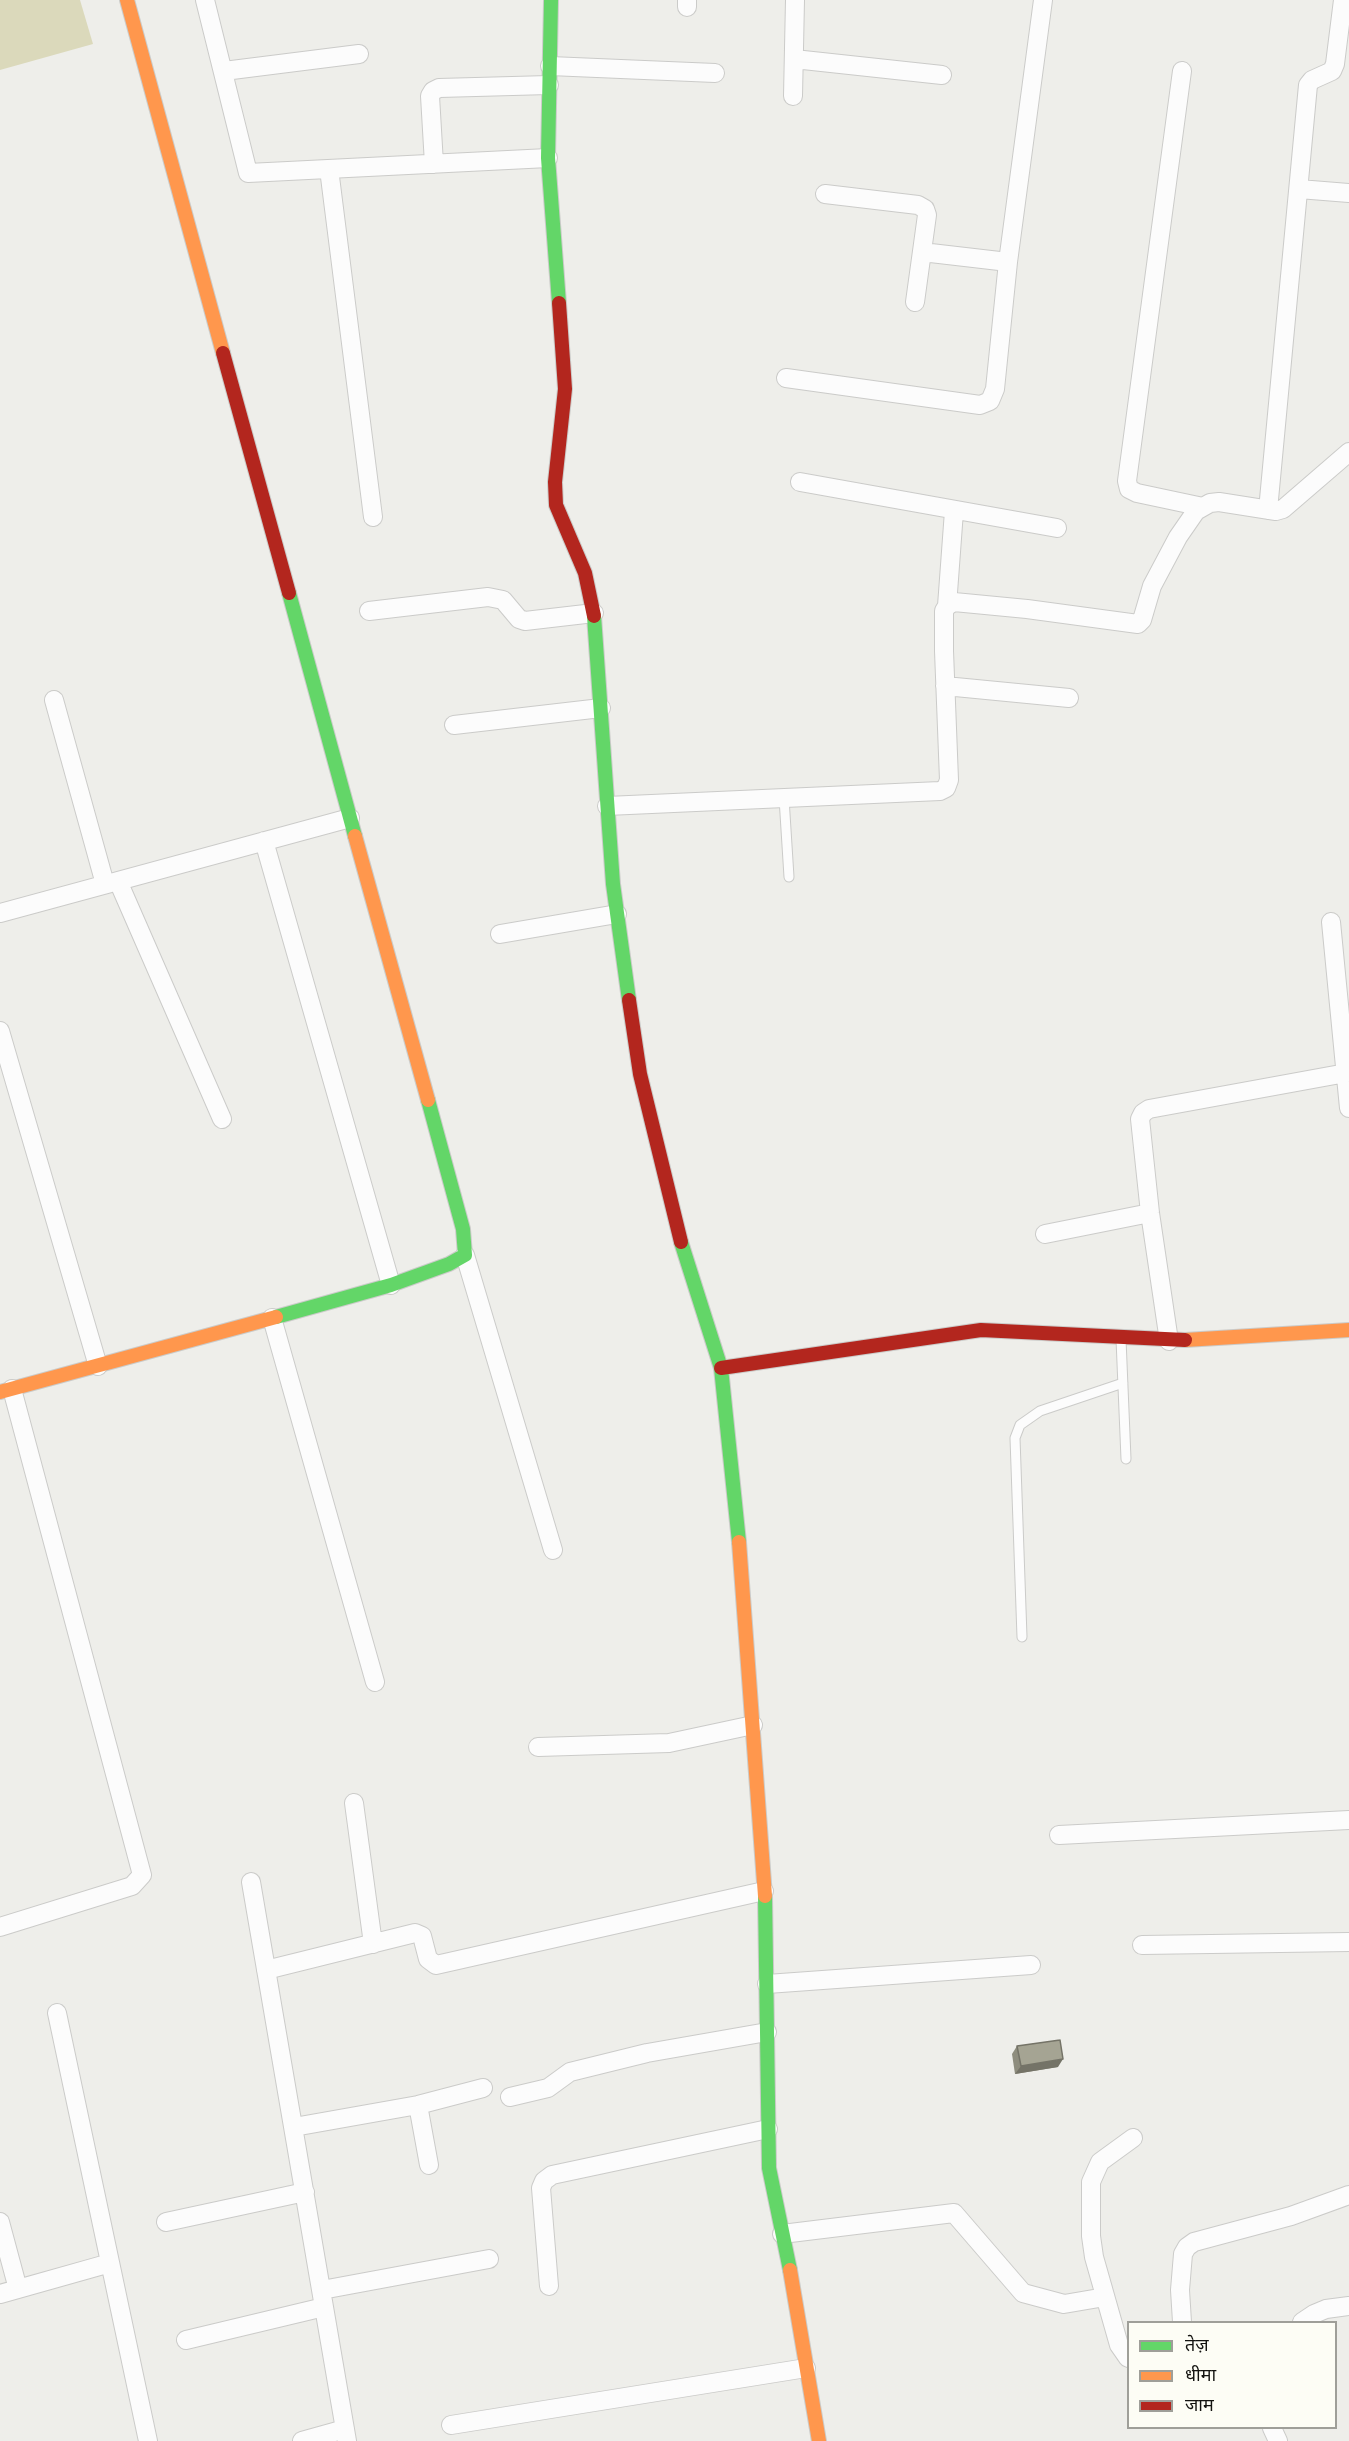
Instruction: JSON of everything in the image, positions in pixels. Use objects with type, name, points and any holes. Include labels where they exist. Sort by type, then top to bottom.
[{"type":"street","points":[[127,0],[464,1229],[465,1255],[553,1550]]},
{"type":"street","points":[[205,0],[248,173],[548,158]]},
{"type":"street","points":[[551,0],[548,158],[565,389],[555,482],[556,505],[585,573],[594,613],[617,914],[640,1074],[675,1222],[721,1368],[745,1600],[764,1891],[768,2168],[819,2441]]},
{"type":"street","points":[[793,96],[795,0]]},
{"type":"street","points":[[786,378],[980,405],[990,401],[995,389],[1008,262],[1043,0]]},
{"type":"street","points":[[1268,510],[1308,86],[1312,80],[1332,71],[1335,64],[1342,0]]},
{"type":"street","points":[[224,71],[359,54]]},
{"type":"street","points":[[794,59],[942,75]]},
{"type":"street","points":[[1182,71],[1127,482],[1129,489],[1137,493],[1203,507],[1219,502],[1268,510],[1283,509],[1349,452]]},
{"type":"street","points":[[434,164],[430,96],[439,88],[549,75],[715,73]]},
{"type":"street","points":[[329,169],[373,517]]},
{"type":"street","points":[[1299,189],[1349,193]]},
{"type":"street","points":[[825,194],[918,205],[925,209],[927,215],[915,303]]},
{"type":"street","points":[[922,252],[1008,262]]},
{"type":"street","points":[[800,482],[1058,528]]},
{"type":"street","points":[[946,606],[954,602],[1138,624],[1142,620],[1152,586],[1178,537],[1203,507]]},
{"type":"street","points":[[607,806],[940,791],[946,788],[949,780],[944,611],[954,511]]},
{"type":"street","points":[[369,611],[488,597],[502,600],[519,619],[525,621],[594,613]]},
{"type":"street","points":[[945,686],[1069,698]]},
{"type":"street","points":[[54,700],[112,882],[222,1119]]},
{"type":"street","points":[[454,725],[601,708]]},
{"type":"street","points":[[0,913],[350,818]]},
{"type":"street","points":[[264,841],[391,1285]]},
{"type":"street","points":[[500,934],[617,914]]},
{"type":"street","points":[[1331,922],[1349,1108]]},
{"type":"street","points":[[0,1031],[98,1366]]},
{"type":"street","points":[[1169,1341],[1150,1213],[1140,1119],[1149,1109],[1346,1073]]},
{"type":"street","points":[[1045,1234],[1150,1213]]},
{"type":"street","points":[[0,1927],[132,1886],[142,1875],[6,1391],[391,1285],[449,1264],[465,1255]]},
{"type":"street","points":[[272,1318],[375,1682]]},
{"type":"street","points":[[721,1368],[981,1330],[1169,1341],[1349,1330]]},
{"type":"street","points":[[538,1747],[669,1743],[753,1725]]},
{"type":"street","points":[[354,1803],[373,1944]]},
{"type":"street","points":[[1059,1835],[1349,1820]]},
{"type":"street","points":[[251,1882],[346,2435],[302,2441]]},
{"type":"street","points":[[266,1970],[419,1934],[428,1959],[436,1965],[764,1891]]},
{"type":"street","points":[[1142,1945],[1349,1942]]},
{"type":"street","points":[[767,1984],[1031,1965]]},
{"type":"street","points":[[57,2013],[148,2441]]},
{"type":"street","points":[[510,2097],[548,2088],[570,2072],[647,2053],[767,2032]]},
{"type":"street","points":[[294,2127],[418,2105],[483,2088]]},
{"type":"street","points":[[418,2105],[429,2165]]},
{"type":"street","points":[[549,2286],[541,2188],[544,2181],[552,2175],[768,2129]]},
{"type":"street","points":[[1127,2357],[1119,2345],[1091,2236],[1091,2182],[1100,2163],[1132,2138]]},
{"type":"street","points":[[166,2222],[305,2192]]},
{"type":"street","points":[[1182,2321],[1181,2281],[1183,2254],[1187,2247],[1194,2242],[1291,2216],[1349,2195]]},
{"type":"street","points":[[782,2234],[954,2213],[1023,2293],[1064,2304],[1105,2296]]},
{"type":"street","points":[[0,2222],[9,2292],[110,2263]]},
{"type":"street","points":[[186,2340],[323,2298],[489,2259]]},
{"type":"street","points":[[1304,2321],[1326,2309],[1349,2306]]},
{"type":"street","points":[[451,2426],[806,2368]]},
{"type":"lane","points":[[784,798],[789,877]]},
{"type":"lane","points":[[1121,1338],[1126,1460]]},
{"type":"lane","points":[[1022,1637],[1015,1438],[1020,1425],[1040,1412],[1123,1383]]},
{"type":"shaded area","points":[[0,0],[80,0],[93,44],[0,70]]},
{"type":"building","points":[[1060,2040],[1063,2059],[1021,2066],[1017,2046]]},
{"type":"traffic: fast","points":[[551,0],[548,158],[559,303]]},
{"type":"traffic: fast","points":[[289,593],[355,836]]},
{"type":"traffic: fast","points":[[594,616],[613,884],[629,1000]]},
{"type":"traffic: fast","points":[[276,1317],[391,1285],[449,1264],[465,1255],[463,1229],[428,1100]]},
{"type":"traffic: fast","points":[[681,1242],[721,1368],[739,1542]]},
{"type":"traffic: fast","points":[[765,1896],[769,2168],[790,2270]]},
{"type":"traffic: slow","points":[[127,0],[223,353]]},
{"type":"traffic: slow","points":[[355,836],[428,1100]]},
{"type":"traffic: slow","points":[[0,1392],[276,1317]]},
{"type":"traffic: slow","points":[[1185,1340],[1349,1330]]},
{"type":"traffic: slow","points":[[739,1542],[765,1896]]},
{"type":"traffic: slow","points":[[790,2270],[819,2441]]},
{"type":"traffic: jam","points":[[559,303],[565,389],[555,482],[556,505],[585,573],[594,616]]},
{"type":"traffic: jam","points":[[223,353],[289,593]]},
{"type":"traffic: jam","points":[[629,1000],[640,1074],[681,1242]]},
{"type":"traffic: jam","points":[[721,1368],[981,1330],[1185,1340]]}]
